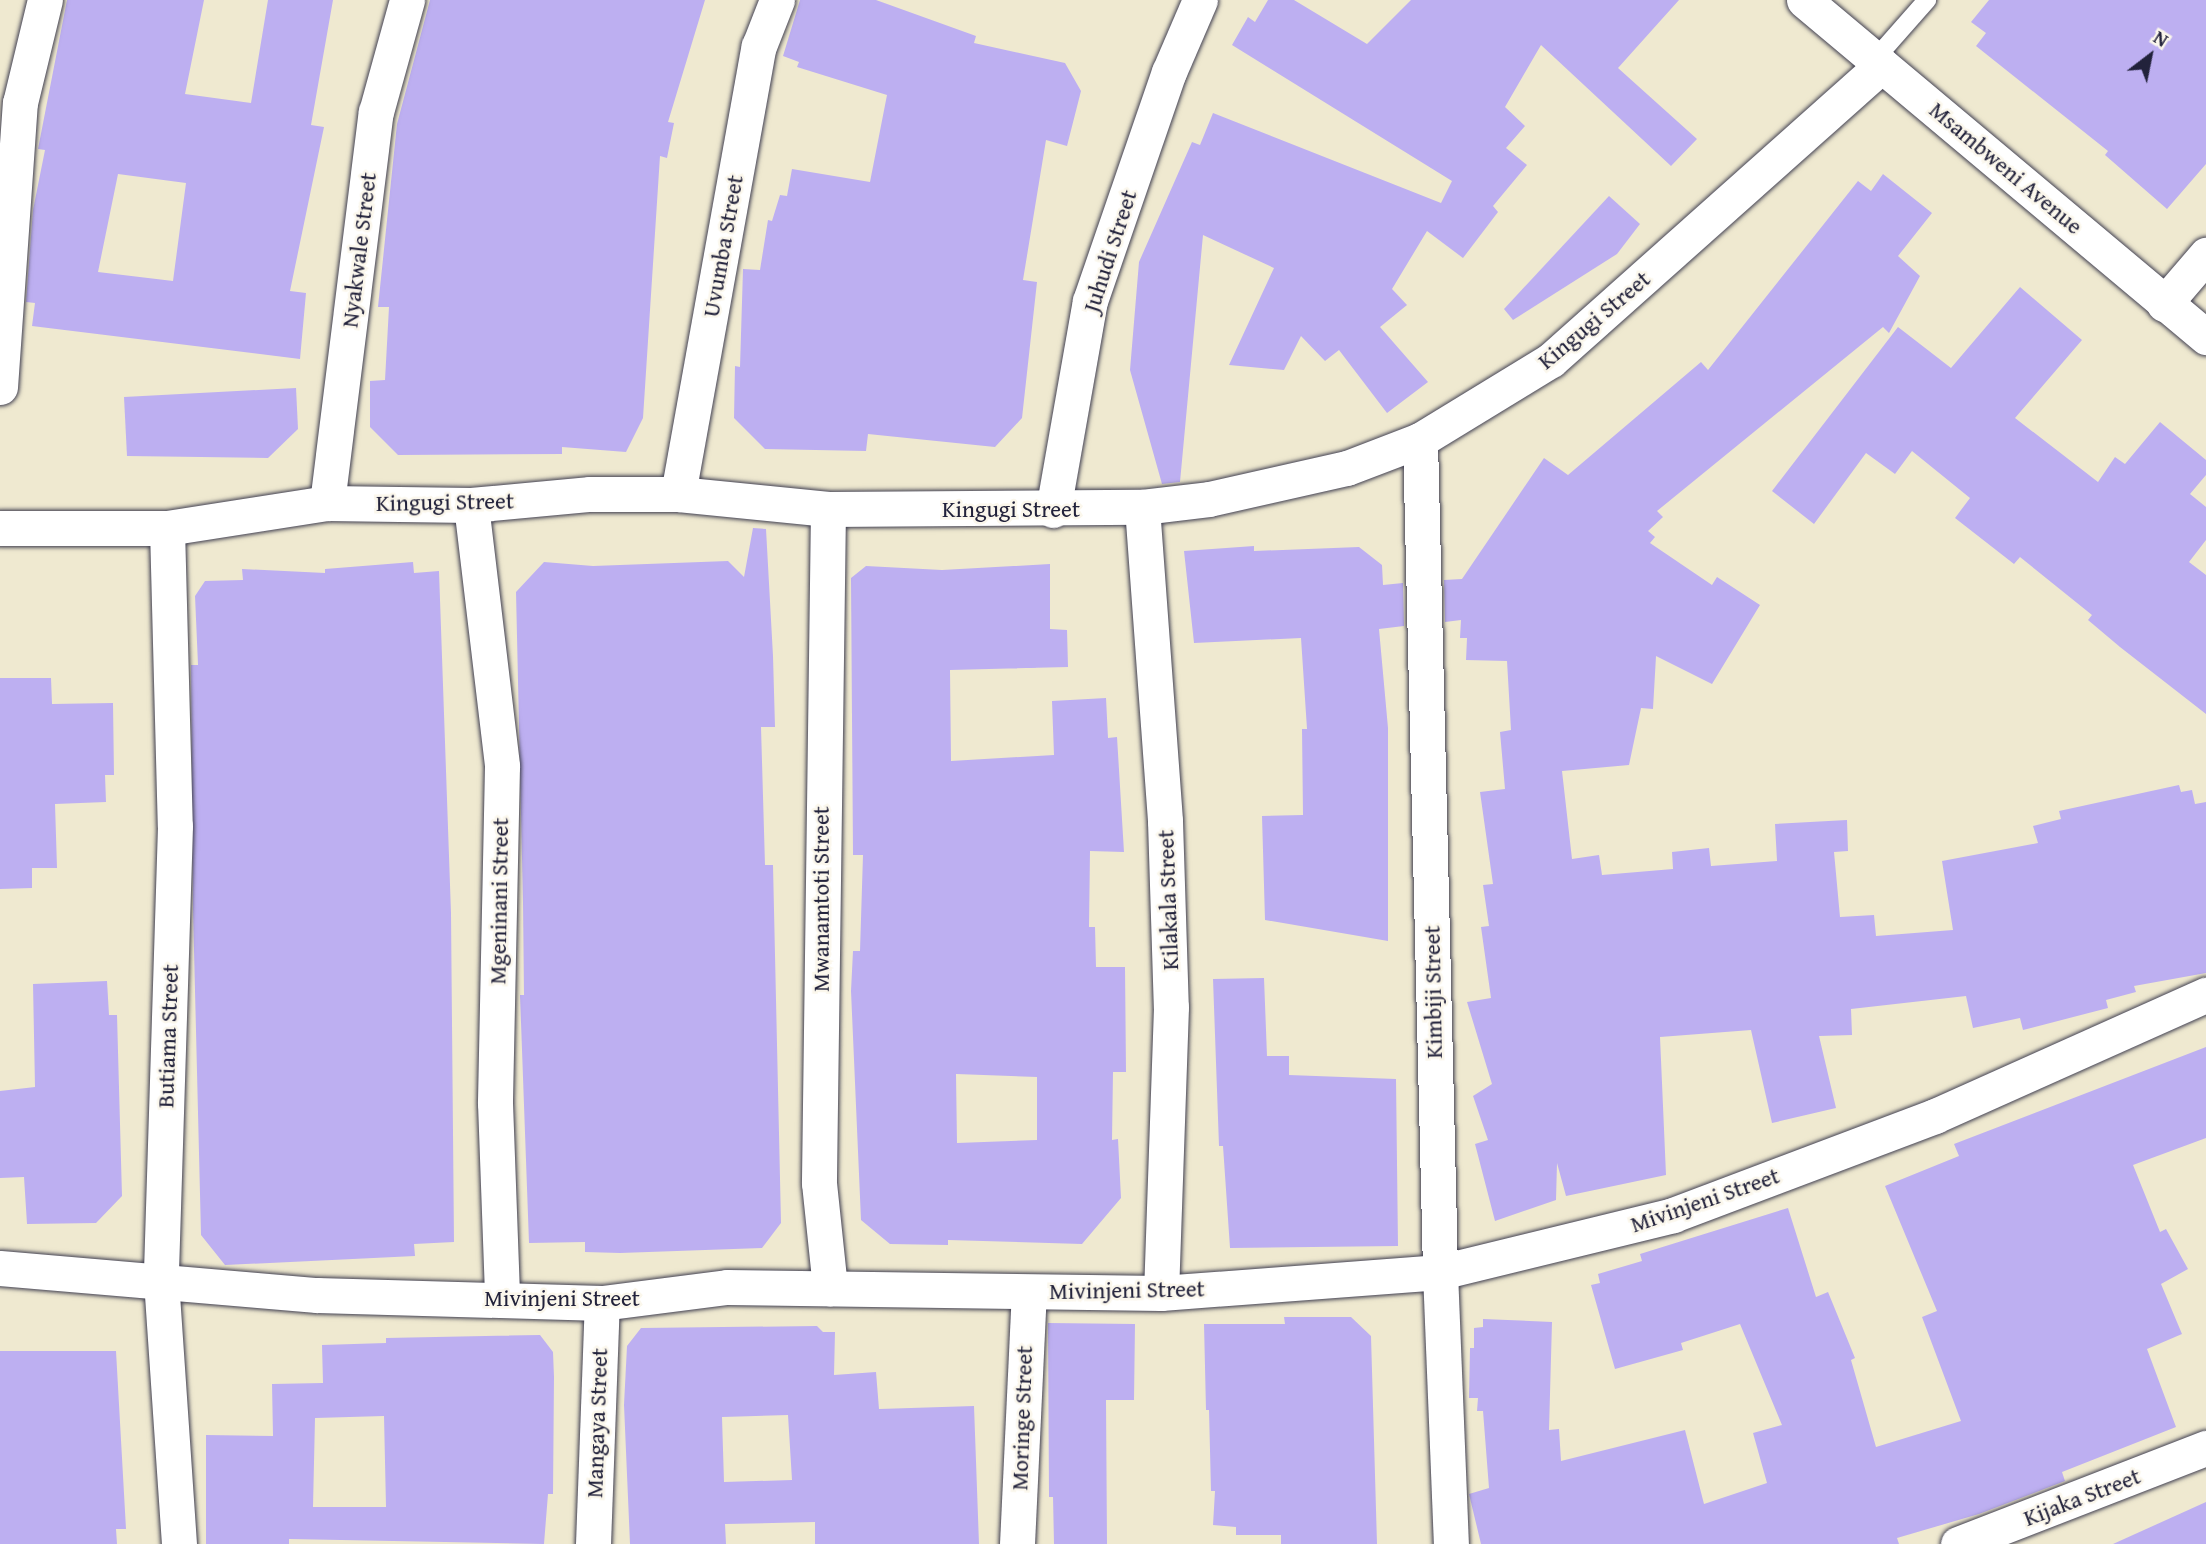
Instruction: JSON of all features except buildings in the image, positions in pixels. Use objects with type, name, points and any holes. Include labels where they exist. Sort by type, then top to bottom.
[{"type":"street","points":[[0,387],[20,103],[45,0]]},
{"type":"street","name":"Nyakwale Street","points":[[327,503],[376,112],[407,0]]},
{"type":"street","name":"Uvumba Street","points":[[678,494],[759,46],[777,0]]},
{"type":"street","name":"Juhudi Street","points":[[1053,510],[1090,301],[1170,72],[1200,0]]},
{"type":"street","name":"Msambweni Avenue","points":[[1804,0],[2206,337]]},
{"type":"street","name":"Kingugi Street","points":[[0,528],[167,528],[327,503],[471,505],[590,494],[678,494],[828,509],[1053,510],[1142,507],[1209,499],[1348,468],[1420,440],[1551,360],[1878,62]]},
{"type":"street","points":[[2164,303],[2206,255]]},
{"type":"street","name":"Kimbiji Street","points":[[1420,440],[1440,1272],[1451,1544]]},
{"type":"street","name":"Mgeninani Street","points":[[471,505],[502,766],[495,1103],[502,1298]]},
{"type":"street","name":"Kilakala Street","points":[[1142,507],[1165,821],[1171,1007],[1161,1293]]},
{"type":"street","name":"Mwanamtoti Street","points":[[828,509],[819,1183],[830,1288]]},
{"type":"street","name":"Butiama Street","points":[[167,528],[175,826],[161,1280],[179,1544]]},
{"type":"street","name":"Mivinjeni Street","points":[[0,1268],[317,1295],[502,1298],[602,1303],[727,1287],[1161,1293],[1440,1272],[1673,1215],[1935,1116],[2206,995]]},
{"type":"street","name":"Moringe Street","points":[[1017,1544],[1029,1292]]},
{"type":"street","name":"Mangaya Street","points":[[593,1544],[602,1303]]},
{"type":"street","name":"Kijaka Street","points":[[1958,1544],[2206,1448]]},
{"type":"lane","points":[[1878,62],[1927,0]]}]
